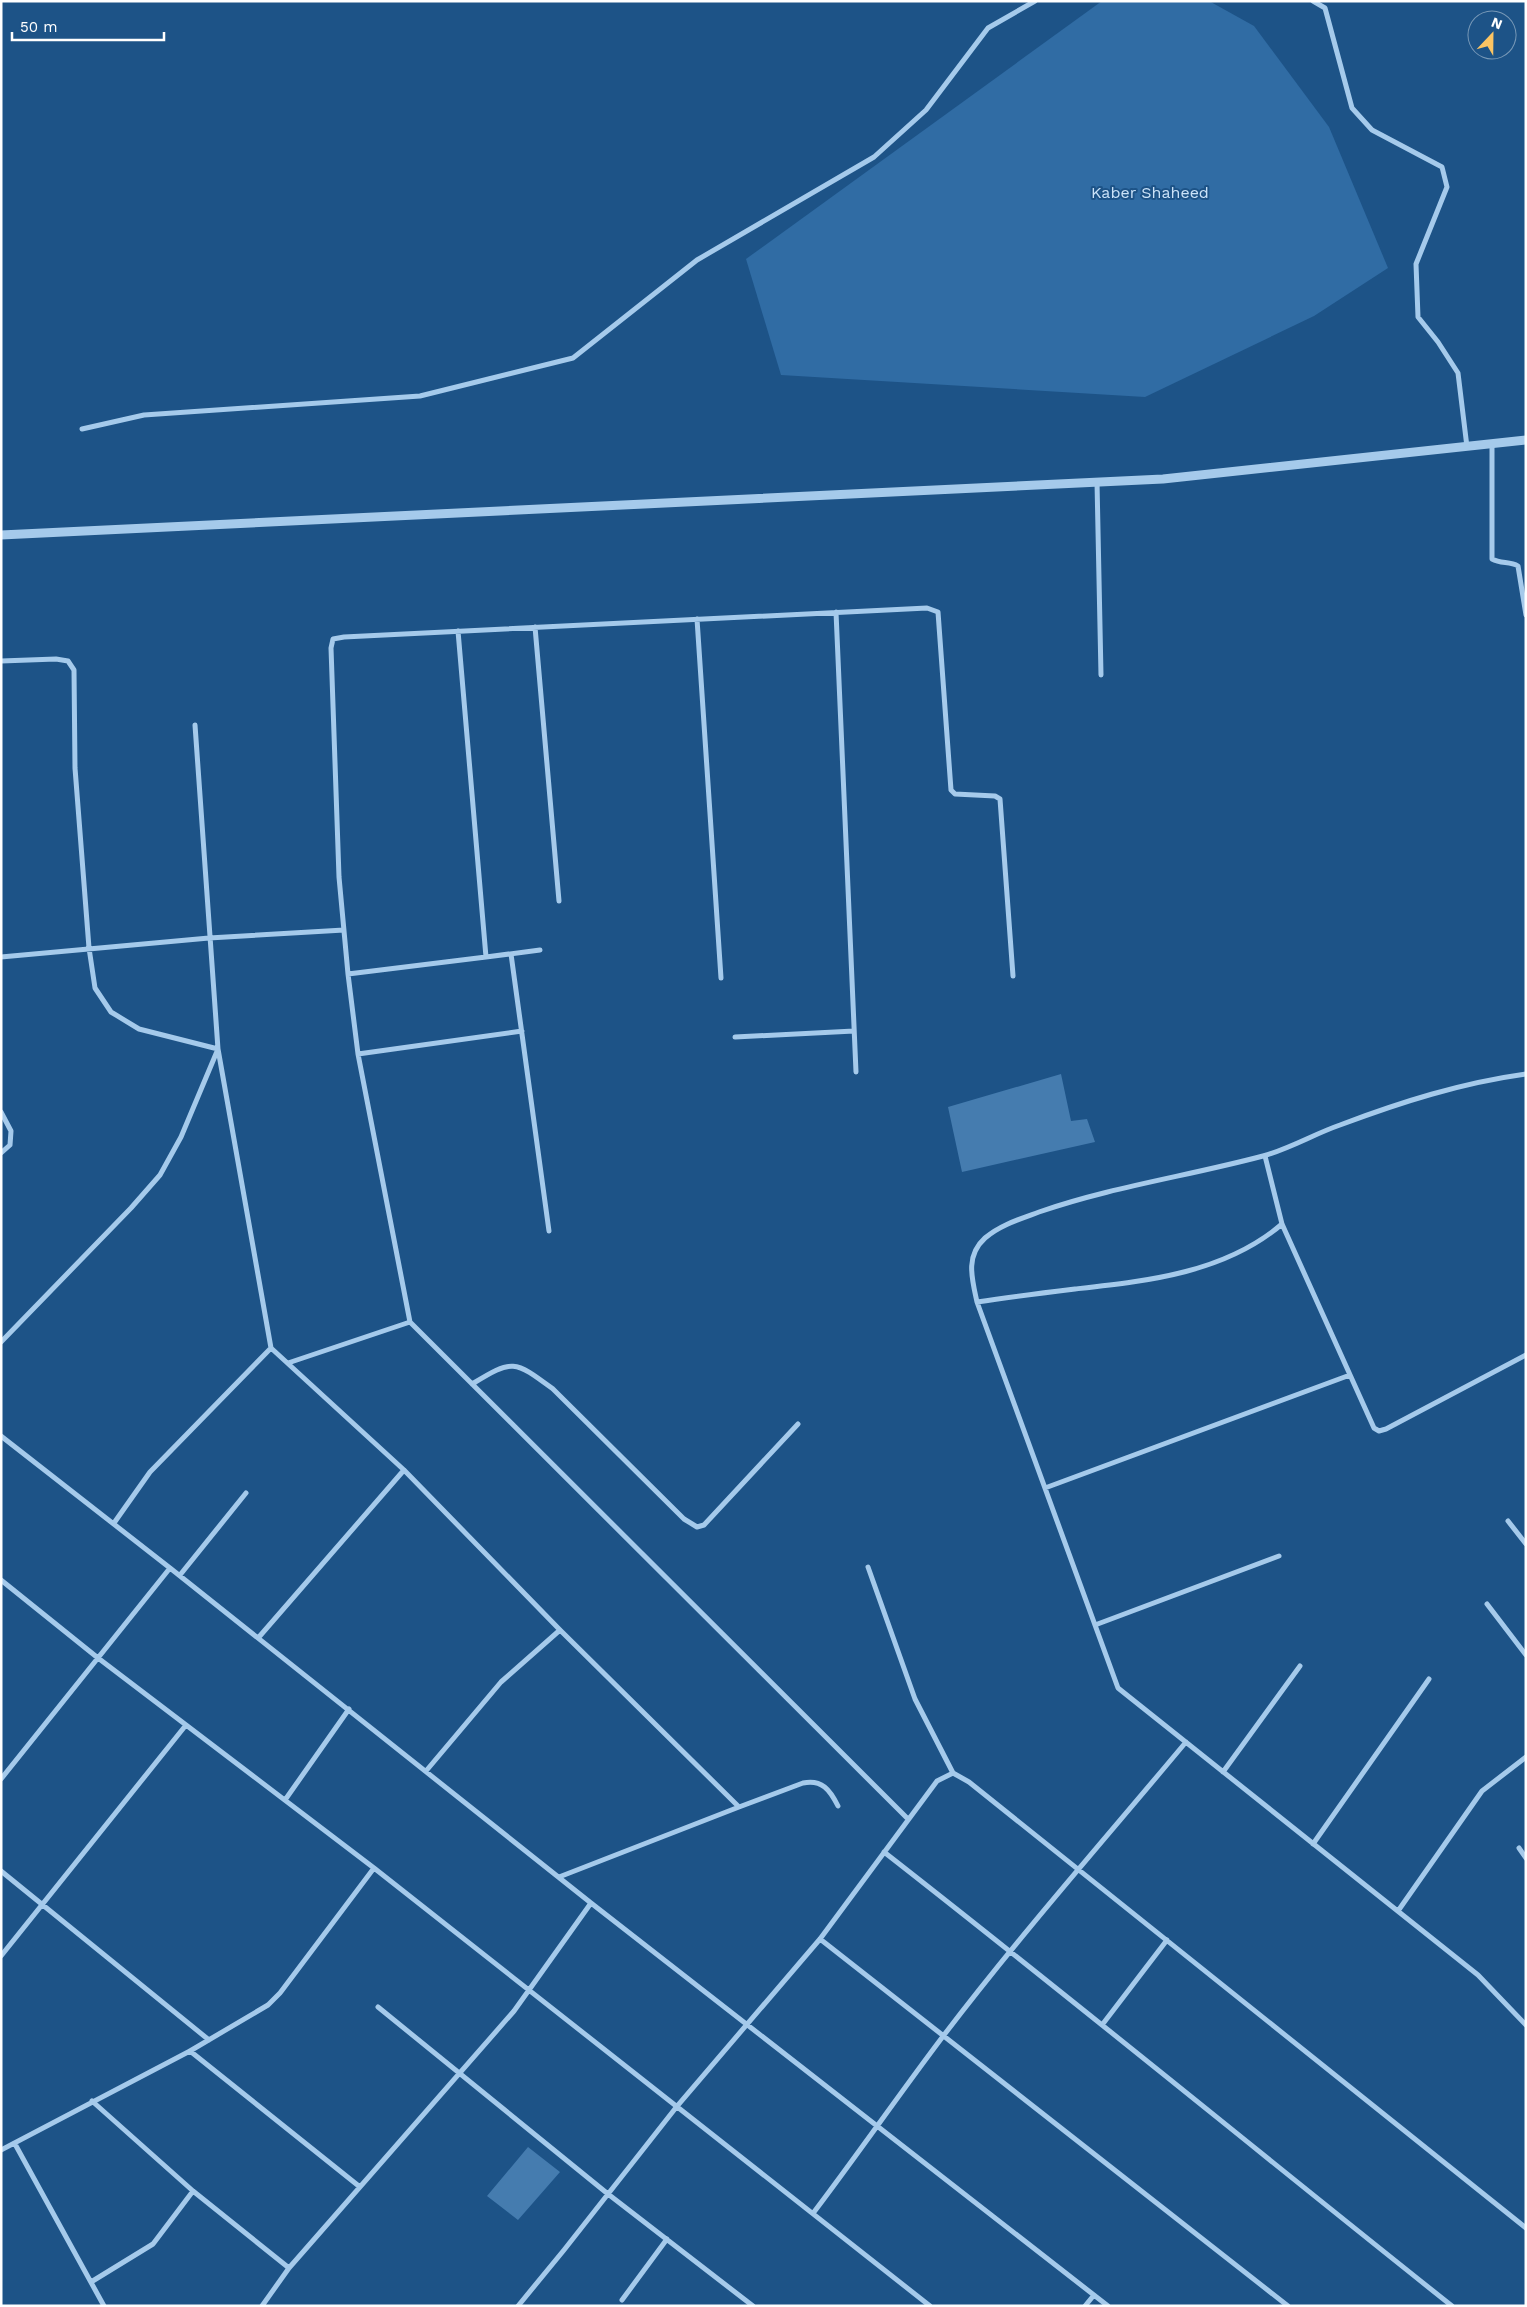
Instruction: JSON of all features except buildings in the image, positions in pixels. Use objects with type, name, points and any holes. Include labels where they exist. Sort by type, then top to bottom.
[{"type":"street","points":[[82,429],[144,415],[420,396],[573,358],[697,260],[874,157],[926,110],[988,28],[1035,1]]},
{"type":"street","points":[[1312,1],[1325,8],[1352,108],[1372,130],[1442,168],[1447,187],[1416,264],[1418,316],[1458,373],[1467,447]]},
{"type":"street","points":[[1,535],[1163,479],[1526,440]]},
{"type":"street","points":[[1492,444],[1492,559],[1498,562],[1514,563],[1518,566],[1526,615]]},
{"type":"street","points":[[1097,482],[1101,675]]},
{"type":"street","points":[[908,1819],[410,1322],[358,1054],[348,974],[339,877],[331,648],[333,640],[344,636],[836,612],[928,608],[938,612],[951,790],[955,794],[994,796],[1000,799],[1014,976]]},
{"type":"street","points":[[836,612],[856,1072]]},
{"type":"street","points":[[697,619],[721,978]]},
{"type":"street","points":[[535,627],[559,901]]},
{"type":"street","points":[[458,631],[486,957]]},
{"type":"street","points":[[1,661],[56,659],[68,661],[74,670],[75,768],[89,948],[95,988],[111,1012],[140,1029],[218,1049]]},
{"type":"street","points":[[195,725],[218,1049],[271,1348],[404,1470],[560,1630],[739,1807]]},
{"type":"street","points":[[1,957],[210,938],[344,930]]},
{"type":"street","points":[[348,974],[540,950]]},
{"type":"street","points":[[511,954],[548,1231]]},
{"type":"street","points":[[358,1054],[522,1031]]},
{"type":"street","points":[[735,1037],[854,1031]]},
{"type":"street","points":[[1,1342],[124,1215],[160,1175],[181,1137],[218,1049]]},
{"type":"street","points":[[1526,1074],[1485,1080],[1427,1094],[1339,1125],[1265,1156],[1063,1204],[1006,1224],[985,1238],[974,1251],[970,1271],[977,1302],[1118,1688],[1478,1975],[1526,2025]]},
{"type":"street","points":[[1,1112],[10,1131],[10,1145],[1,1153]]},
{"type":"street","points":[[1265,1156],[1282,1224],[1374,1428],[1379,1431],[1526,1356]]},
{"type":"street","points":[[977,1302],[1164,1277],[1210,1265],[1250,1248],[1282,1224]]},
{"type":"street","points":[[288,1364],[410,1322]]},
{"type":"street","points":[[114,1523],[150,1472],[271,1348]]},
{"type":"street","points":[[472,1384],[501,1367],[517,1365],[529,1372],[553,1389],[684,1519],[696,1527],[704,1525],[798,1424]]},
{"type":"street","points":[[1045,1488],[1350,1375]]},
{"type":"street","points":[[1,1436],[259,1637],[591,1903],[1108,2306]]},
{"type":"street","points":[[259,1637],[404,1470]]},
{"type":"street","points":[[180,1575],[246,1493]]},
{"type":"street","points":[[1508,1521],[1526,1544]]},
{"type":"street","points":[[1095,1625],[1279,1556]]},
{"type":"street","points":[[868,1567],[915,1700],[953,1773],[969,1782],[1526,2228]]},
{"type":"street","points":[[1,1779],[170,1568]]},
{"type":"street","points":[[1,1580],[98,1658],[374,1868],[528,1991],[678,2105],[930,2306]]},
{"type":"street","points":[[1486,1604],[1526,1655]]},
{"type":"street","points":[[426,1771],[501,1682],[560,1630]]},
{"type":"street","points":[[1223,1772],[1300,1666]]},
{"type":"street","points":[[1314,1844],[1429,1679]]},
{"type":"street","points":[[285,1800],[349,1709]]},
{"type":"street","points":[[1,1956],[186,1725]]},
{"type":"street","points":[[814,2212],[944,2036],[1011,1951],[1186,1742]]},
{"type":"street","points":[[1398,1911],[1482,1791],[1526,1757]]},
{"type":"street","points":[[518,2306],[678,2105],[820,1939],[937,1782],[953,1773]]},
{"type":"street","points":[[559,1877],[803,1782],[812,1781],[822,1784],[832,1794],[838,1806]]},
{"type":"street","points":[[1519,1848],[1526,1858]]},
{"type":"street","points":[[884,1852],[1011,1951],[1452,2306]]},
{"type":"street","points":[[1,2150],[190,2051],[268,2005],[280,1993],[374,1868]]},
{"type":"street","points":[[1,1871],[209,2040]]},
{"type":"street","points":[[262,2306],[289,2268],[514,2011],[591,1903]]},
{"type":"street","points":[[820,1939],[1288,2306]]},
{"type":"street","points":[[1102,2025],[1167,1940]]},
{"type":"street","points":[[378,2007],[458,2074],[608,2194],[753,2306]]},
{"type":"street","points":[[190,2051],[360,2186]]},
{"type":"street","points":[[92,2101],[193,2191],[289,2268]]},
{"type":"street","points":[[15,2144],[104,2306]]},
{"type":"street","points":[[91,2282],[153,2244],[193,2191]]},
{"type":"street","points":[[622,2300],[667,2240]]},
{"type":"street","points":[[1085,2306],[1094,2295]]},
{"type":"green space","name":"Kaber Shaheed","points":[[1102,1],[1209,1],[1254,26],[1329,127],[1388,268],[1314,316],[1145,397],[781,375],[746,259]]}]
